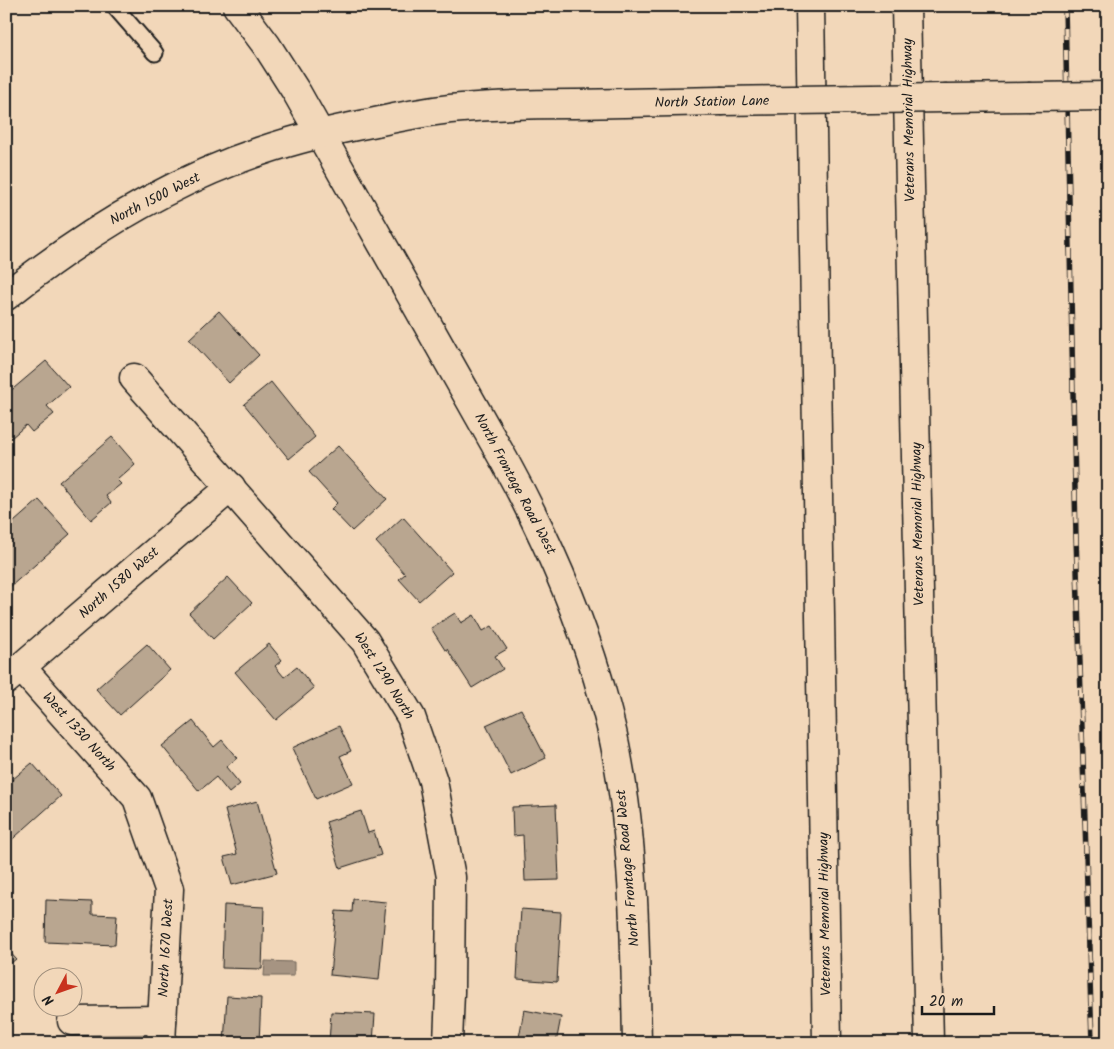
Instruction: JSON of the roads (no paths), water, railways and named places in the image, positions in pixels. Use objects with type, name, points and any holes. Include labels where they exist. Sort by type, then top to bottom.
[{"type":"main road","name":"North Frontage Road West","points":[[237,6],[267,46],[320,134],[500,451],[530,507],[566,587],[606,705],[618,756],[634,913],[637,1043]]},
{"type":"main road","name":"Veterans Memorial Highway","points":[[810,6],[827,1043]]},
{"type":"main road","name":"Veterans Memorial Highway","points":[[906,6],[929,1043]]},
{"type":"main road","name":"North Station Lane","points":[[320,134],[448,109],[496,105],[1108,96]]},
{"type":"main road","name":"North 1500 West","points":[[6,296],[68,249],[105,225],[174,188],[220,166],[261,151],[320,134]]},
{"type":"main road","name":"West 1290 North","points":[[134,378],[365,640],[411,717],[433,781],[451,877],[448,1043]]},
{"type":"main road","name":"North 1580 West","points":[[14,673],[231,487]]},
{"type":"main road","name":"West 1330 North","points":[[14,673],[137,798]]},
{"type":"main road","name":"North 1670 West","points":[[137,798],[169,889],[162,1032]]},
{"type":"main road","points":[[72,1021],[162,1032]]},
{"type":"lane","points":[[114,6],[155,53]]},
{"type":"railway","points":[[1065,6],[1076,537],[1092,1043]]}]
